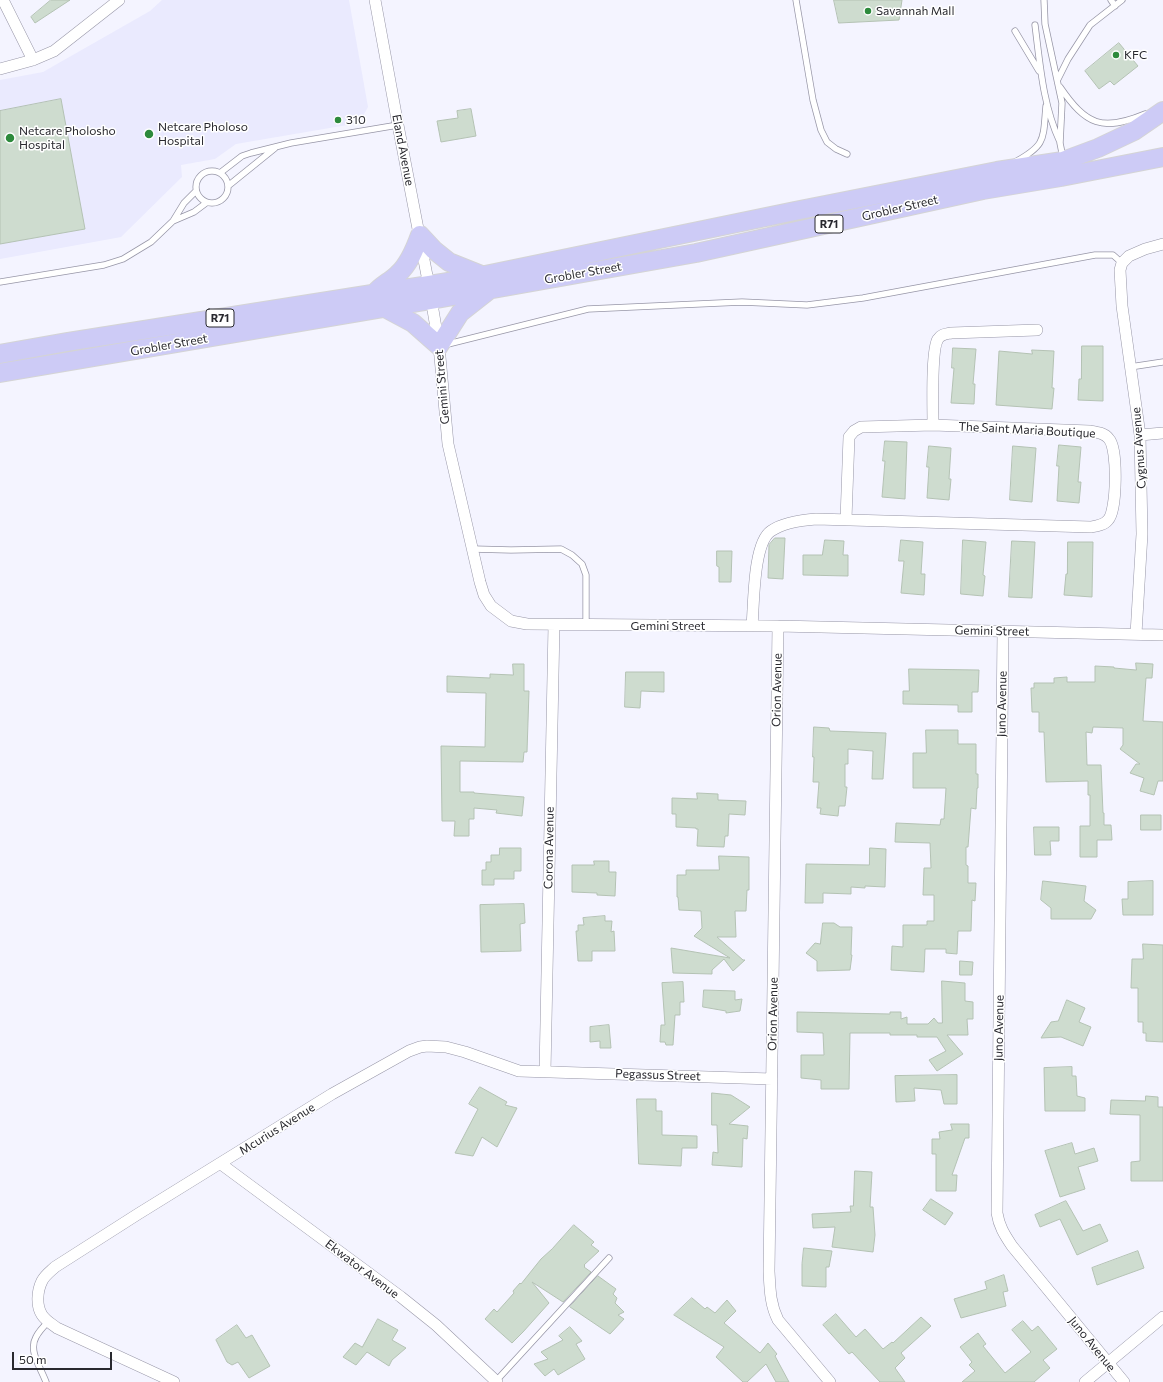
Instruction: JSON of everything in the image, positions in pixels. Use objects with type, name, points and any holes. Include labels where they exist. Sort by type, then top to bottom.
[{"type":"main road","name":"R71","points":[[1063,161],[1098,148],[1134,130],[1163,111]]},
{"type":"main road","points":[[962,194],[983,182],[1063,161],[1163,151]]},
{"type":"main road","name":"Grobler Street","points":[[0,354],[67,342],[380,301],[486,283],[696,253],[962,194],[1163,158]]},
{"type":"main road","name":"Grobler Street","points":[[486,283],[795,211],[997,171],[1063,161]]},
{"type":"main road","points":[[420,235],[434,250],[449,262],[486,283],[460,313],[438,346],[413,323],[380,301],[381,286],[395,277],[404,268],[420,235]]},
{"type":"main road","name":"Grobler Street","points":[[0,373],[380,301]]},
{"type":"street","points":[[3,0],[33,60]]},
{"type":"street","points":[[0,69],[33,60],[54,51],[119,0]]},
{"type":"street","name":"Eland Avenue","points":[[375,0],[430,293]]},
{"type":"street","points":[[1122,263],[1129,256],[1163,244]]},
{"type":"street","name":"Cygnus Avenue","points":[[1122,263],[1120,270],[1120,293],[1140,435],[1142,534],[1136,634]]},
{"type":"street","name":"Gemini Street","points":[[430,293],[438,346],[448,444],[484,595],[491,606],[511,621],[526,624],[586,626],[778,626],[1163,635]]},
{"type":"street","points":[[933,425],[933,358],[935,344],[938,338],[943,334],[951,333],[1037,330]]},
{"type":"street","name":"The Saint Maria Boutique","points":[[752,626],[757,558],[766,536],[771,531],[801,520],[816,519],[1091,527],[1103,524],[1112,514],[1114,453],[1111,441],[1104,434],[1090,431],[933,425],[861,427],[854,431],[849,437],[846,519]]},
{"type":"street","points":[[1140,435],[1163,433]]},
{"type":"street","name":"Corona Avenue","points":[[544,1072],[554,625]]},
{"type":"street","name":"Orion Avenue","points":[[778,626],[769,1271],[770,1297],[773,1310],[778,1320],[830,1382]]},
{"type":"street","name":"Juno Avenue","points":[[1003,631],[999,1223],[1002,1231],[1012,1246],[1124,1382]]},
{"type":"street","name":"Mcurius Avenue","points":[[48,1322],[38,1308],[38,1293],[42,1281],[55,1267],[338,1091],[409,1051],[427,1046],[446,1047],[520,1070],[544,1072]]},
{"type":"street","name":"Pegassus Street","points":[[544,1072],[772,1079]]},
{"type":"street","name":"Ekwator Avenue","points":[[221,1164],[401,1297],[436,1325],[496,1381]]},
{"type":"street","points":[[1085,1382],[1107,1362],[1163,1317]]},
{"type":"street","points":[[48,1322],[57,1328],[174,1382]]},
{"type":"lane","points":[[796,0],[813,100],[821,130],[827,142],[836,149],[847,154]]},
{"type":"lane","points":[[1044,0],[1045,24],[1058,79],[1062,109],[1060,143],[1063,161]]},
{"type":"lane","points":[[1111,0],[1115,6]]},
{"type":"lane","points":[[1058,79],[1068,59],[1090,25],[1122,0]]},
{"type":"lane","points":[[1035,25],[1041,75],[1046,99],[1052,124],[1060,143]]},
{"type":"lane","points":[[1015,31],[1041,75]]},
{"type":"lane","points":[[1059,86],[1076,109],[1096,122],[1117,123],[1133,119],[1163,105]]},
{"type":"lane","points":[[997,171],[1030,153],[1039,144],[1042,137],[1046,99]]},
{"type":"lane","points":[[220,173],[242,156],[250,153],[291,143],[398,125]]},
{"type":"lane","points":[[228,186],[276,147]]},
{"type":"lane","points":[[173,221],[194,212],[206,203],[217,203],[222,200],[228,192],[228,186],[224,176],[215,171],[204,172],[197,180],[196,191],[198,196],[206,203]]},
{"type":"lane","points":[[0,282],[114,263],[127,257],[139,251],[151,242],[173,221],[184,203],[196,191]]},
{"type":"lane","points":[[438,346],[588,309],[742,302],[807,305],[863,298],[1095,255],[1113,255],[1122,263]]},
{"type":"lane","points":[[1130,367],[1163,362]]},
{"type":"lane","points":[[473,549],[561,549],[572,555],[582,564],[586,575],[586,626]]},
{"type":"lane","points":[[496,1381],[609,1258]]},
{"type":"lane","points":[[46,1382],[35,1357],[34,1345],[36,1336],[48,1322]]},
{"type":"shaded area","name":"Netcare Pholoso Hospital","points":[[162,0],[349,0],[368,107],[359,123],[236,144],[215,159],[181,165],[182,177],[121,237],[0,259],[0,80],[43,72],[150,11]]},
{"type":"building","points":[[51,0],[70,0],[35,23],[31,17]]},
{"type":"building","name":"Savannah Mall","points":[[834,0],[902,0],[899,20],[839,23]]},
{"type":"building","name":"KFC","points":[[1119,43],[1138,66],[1114,85],[1110,81],[1099,89],[1085,71]]},
{"type":"building","points":[[61,99],[85,229],[0,244],[0,111]]},
{"type":"building","points":[[471,109],[476,136],[441,142],[437,121],[458,118],[457,111]]},
{"type":"building","points":[[1082,346],[1103,346],[1103,401],[1078,400],[1079,379],[1081,379]]},
{"type":"building","points":[[953,348],[976,349],[973,384],[975,384],[974,404],[951,403],[954,368],[952,368]]},
{"type":"building","points":[[1032,350],[1054,351],[1052,388],[1054,388],[1052,409],[996,405],[999,351],[1032,354]]},
{"type":"building","points":[[885,441],[907,442],[905,499],[882,497]]},
{"type":"building","points":[[1059,445],[1081,447],[1078,482],[1081,482],[1079,503],[1057,501],[1059,466],[1057,466]]},
{"type":"building","points":[[929,446],[951,448],[949,500],[927,498]]},
{"type":"building","points":[[1013,446],[1036,448],[1032,502],[1010,500]]},
{"type":"building","points":[[775,538],[785,538],[783,579],[768,578],[769,545]]},
{"type":"building","points":[[825,540],[844,541],[843,555],[848,555],[848,576],[803,575],[803,555],[822,555]]},
{"type":"building","points":[[901,540],[923,542],[921,574],[925,574],[924,595],[901,593],[904,561],[899,561]]},
{"type":"building","points":[[963,540],[986,542],[983,596],[961,594]]},
{"type":"building","points":[[1012,541],[1035,542],[1032,598],[1009,597]]},
{"type":"building","points":[[1068,542],[1093,542],[1092,597],[1064,595],[1067,574]]},
{"type":"building","points":[[717,551],[732,551],[731,582],[719,582]]},
{"type":"building","points":[[1136,663],[1153,664],[1152,678],[1146,678],[1143,721],[1163,722],[1163,781],[1158,781],[1154,795],[1140,791],[1144,778],[1130,773],[1136,764],[1140,764],[1120,749],[1123,745],[1123,728],[1093,727],[1092,733],[1086,732],[1087,765],[1101,765],[1104,825],[1111,825],[1112,840],[1097,840],[1097,857],[1080,857],[1080,826],[1090,826],[1090,795],[1088,795],[1088,781],[1046,782],[1044,732],[1039,732],[1039,712],[1032,712],[1031,688],[1034,688],[1034,683],[1054,683],[1054,678],[1067,677],[1067,682],[1095,682],[1095,666],[1136,670]]},
{"type":"building","points":[[513,664],[524,664],[524,691],[529,691],[527,752],[524,752],[523,762],[460,761],[460,792],[524,797],[522,816],[496,813],[497,810],[474,808],[474,819],[469,819],[469,836],[454,836],[455,821],[442,821],[441,746],[485,747],[486,693],[447,692],[447,676],[490,678],[490,674],[513,675]]},
{"type":"building","points":[[909,669],[979,670],[978,692],[972,692],[972,712],[958,712],[958,705],[903,704],[903,691],[909,691]]},
{"type":"building","points":[[626,672],[664,672],[664,692],[641,691],[640,708],[625,707]]},
{"type":"building","points":[[814,727],[829,728],[830,731],[886,733],[883,779],[872,779],[873,751],[848,749],[848,764],[845,764],[845,787],[847,787],[845,806],[839,806],[838,816],[820,814],[821,808],[817,808],[819,782],[813,782]]},
{"type":"building","points":[[926,730],[958,730],[958,744],[976,744],[976,774],[978,774],[978,788],[976,809],[971,808],[968,847],[966,847],[968,883],[976,883],[975,901],[972,900],[971,931],[958,931],[957,954],[946,953],[946,949],[925,949],[924,972],[891,970],[892,946],[903,947],[903,925],[927,925],[927,921],[934,921],[934,895],[923,895],[924,868],[931,868],[930,843],[895,842],[896,823],[940,825],[941,819],[944,819],[946,788],[913,788],[913,753],[926,753]]},
{"type":"building","points":[[697,793],[718,794],[718,800],[746,801],[745,815],[729,814],[728,836],[725,836],[724,847],[697,846],[698,829],[676,827],[676,814],[672,814],[672,798],[697,799]]},
{"type":"building","points":[[1141,815],[1161,815],[1161,830],[1141,830]]},
{"type":"building","points":[[1034,827],[1059,827],[1059,841],[1050,841],[1051,855],[1035,855]]},
{"type":"building","points":[[500,848],[521,848],[521,871],[514,871],[514,879],[494,879],[494,885],[482,885],[482,870],[486,870],[486,862],[491,862],[491,855],[499,855]]},
{"type":"building","points":[[870,848],[886,849],[885,887],[851,887],[851,894],[823,893],[823,903],[805,903],[806,864],[869,865]]},
{"type":"building","points":[[719,856],[749,857],[749,890],[747,890],[746,911],[735,911],[736,937],[717,937],[743,960],[745,960],[733,971],[724,959],[712,970],[712,974],[673,973],[671,948],[730,958],[694,936],[702,928],[701,911],[679,910],[677,897],[677,875],[686,875],[686,870],[719,870]]},
{"type":"building","points":[[594,861],[609,861],[609,872],[616,872],[615,896],[597,895],[597,893],[572,892],[572,865],[594,865]]},
{"type":"building","points":[[1043,881],[1086,886],[1084,901],[1096,910],[1091,919],[1051,919],[1051,908],[1041,900]]},
{"type":"building","points":[[1153,881],[1153,915],[1123,915],[1122,899],[1128,899],[1128,882]]},
{"type":"building","points":[[524,904],[525,923],[520,924],[521,951],[481,952],[480,905]]},
{"type":"building","points":[[605,916],[605,921],[612,921],[611,932],[614,931],[615,951],[592,951],[592,961],[578,961],[576,931],[578,931],[578,925],[584,925],[583,918]]},
{"type":"building","points":[[823,923],[834,923],[840,927],[852,927],[852,955],[850,970],[817,971],[817,961],[806,953],[815,943],[820,944]]},
{"type":"building","points":[[1143,944],[1163,945],[1163,1042],[1146,1041],[1146,1033],[1143,1033],[1143,1022],[1138,1022],[1138,988],[1131,988],[1132,959],[1143,959]]},
{"type":"building","points":[[960,961],[973,962],[972,975],[960,975]]},
{"type":"building","points":[[942,981],[965,983],[965,1001],[973,1002],[973,1019],[967,1019],[968,1035],[947,1035],[963,1054],[937,1071],[929,1060],[946,1051],[937,1037],[890,1035],[890,1033],[850,1033],[849,1089],[821,1089],[821,1080],[801,1078],[801,1055],[824,1055],[823,1033],[797,1032],[797,1012],[890,1014],[890,1012],[901,1012],[901,1019],[907,1017],[907,1024],[928,1024],[934,1018],[938,1023],[942,1023]]},
{"type":"building","points":[[683,982],[684,1002],[680,1002],[680,1015],[675,1015],[673,1045],[666,1045],[665,1042],[660,1042],[661,1025],[665,1025],[662,983]]},
{"type":"building","points":[[704,990],[735,991],[735,1000],[742,999],[740,1011],[726,1013],[726,1011],[703,1007]]},
{"type":"building","points":[[1067,1000],[1085,1008],[1079,1022],[1091,1027],[1083,1046],[1061,1037],[1041,1038],[1051,1022],[1058,1021]]},
{"type":"building","points":[[609,1025],[611,1048],[600,1048],[600,1041],[590,1042],[590,1027]]},
{"type":"building","points":[[1072,1067],[1072,1076],[1076,1076],[1077,1096],[1085,1098],[1085,1111],[1045,1111],[1044,1068]]},
{"type":"building","points":[[957,1075],[957,1104],[944,1104],[941,1090],[914,1088],[915,1101],[896,1102],[895,1076]]},
{"type":"building","points":[[480,1087],[507,1102],[505,1105],[517,1108],[497,1147],[482,1137],[473,1156],[455,1153],[478,1109],[469,1104]]},
{"type":"building","points":[[712,1093],[731,1095],[750,1107],[729,1124],[748,1126],[747,1139],[743,1138],[742,1167],[712,1165],[713,1152],[718,1153],[717,1125],[712,1125]]},
{"type":"building","points":[[1146,1096],[1158,1097],[1158,1107],[1163,1107],[1163,1181],[1131,1181],[1131,1162],[1140,1161],[1140,1115],[1110,1114],[1111,1100],[1145,1101]]},
{"type":"building","points":[[637,1099],[656,1099],[656,1111],[662,1111],[662,1135],[697,1136],[697,1148],[682,1148],[681,1166],[639,1164]]},
{"type":"building","points":[[951,1124],[969,1124],[969,1138],[965,1138],[952,1175],[957,1175],[956,1191],[936,1191],[936,1154],[932,1154],[932,1139],[940,1139],[939,1132],[952,1130]]},
{"type":"building","points":[[1072,1143],[1075,1154],[1094,1148],[1098,1161],[1078,1167],[1085,1189],[1060,1197],[1045,1151]]},
{"type":"building","points":[[855,1171],[872,1172],[870,1207],[873,1207],[875,1235],[873,1252],[832,1247],[835,1227],[813,1228],[812,1214],[851,1212],[850,1206],[853,1206]]},
{"type":"building","points":[[931,1199],[953,1213],[945,1225],[923,1210]]},
{"type":"building","points":[[1066,1201],[1083,1231],[1100,1224],[1108,1241],[1077,1255],[1060,1219],[1040,1227],[1035,1215]]},
{"type":"building","points":[[574,1225],[594,1242],[591,1245],[599,1251],[584,1265],[584,1267],[591,1272],[563,1302],[532,1282],[549,1303],[512,1343],[485,1319],[494,1309],[497,1312],[541,1259]]},
{"type":"building","points":[[804,1248],[832,1251],[829,1267],[826,1267],[826,1287],[802,1286]]},
{"type":"building","points":[[1138,1251],[1144,1268],[1097,1285],[1092,1268]]},
{"type":"building","points":[[1004,1275],[1008,1291],[1003,1292],[1006,1306],[961,1318],[954,1299],[987,1289],[985,1282]]},
{"type":"building","points":[[598,1276],[616,1289],[613,1294],[617,1298],[615,1303],[624,1312],[618,1315],[624,1319],[610,1334],[570,1307]]},
{"type":"building","points":[[692,1298],[705,1309],[707,1307],[715,1313],[727,1300],[736,1311],[724,1323],[760,1353],[768,1343],[777,1354],[775,1356],[789,1382],[776,1382],[766,1364],[747,1382],[743,1382],[716,1357],[724,1347],[674,1315]]},
{"type":"building","points":[[836,1314],[856,1337],[865,1329],[883,1349],[892,1342],[893,1343],[921,1317],[931,1326],[901,1353],[905,1358],[895,1368],[905,1382],[880,1382],[852,1352],[849,1354],[823,1325]]},
{"type":"building","points":[[378,1319],[398,1330],[392,1340],[406,1348],[392,1360],[389,1366],[367,1352],[356,1365],[343,1357],[355,1343],[362,1347]]},
{"type":"building","points":[[1023,1321],[1032,1331],[1038,1326],[1057,1349],[1043,1360],[1050,1368],[1034,1382],[962,1382],[975,1371],[969,1365],[972,1362],[960,1347],[978,1333],[986,1344],[983,1346],[1005,1373],[1031,1352],[1012,1330]]},
{"type":"building","points":[[237,1325],[246,1338],[252,1335],[270,1366],[249,1378],[238,1362],[232,1365],[227,1362],[216,1340]]},
{"type":"building","points":[[570,1327],[582,1341],[576,1344],[585,1359],[558,1375],[554,1369],[545,1376],[534,1364],[548,1359],[541,1352],[563,1340],[559,1336]]},
{"type":"place","name":"Savannah Mall","points":[[868,11]]},
{"type":"place","name":"KFC","points":[[1116,55]]},
{"type":"place","name":"310","points":[[338,120]]},
{"type":"place","name":"Netcare Pholoso Hospital","points":[[149,134]]},
{"type":"place","name":"Netcare Pholosho Hospital","points":[[10,138]]}]
